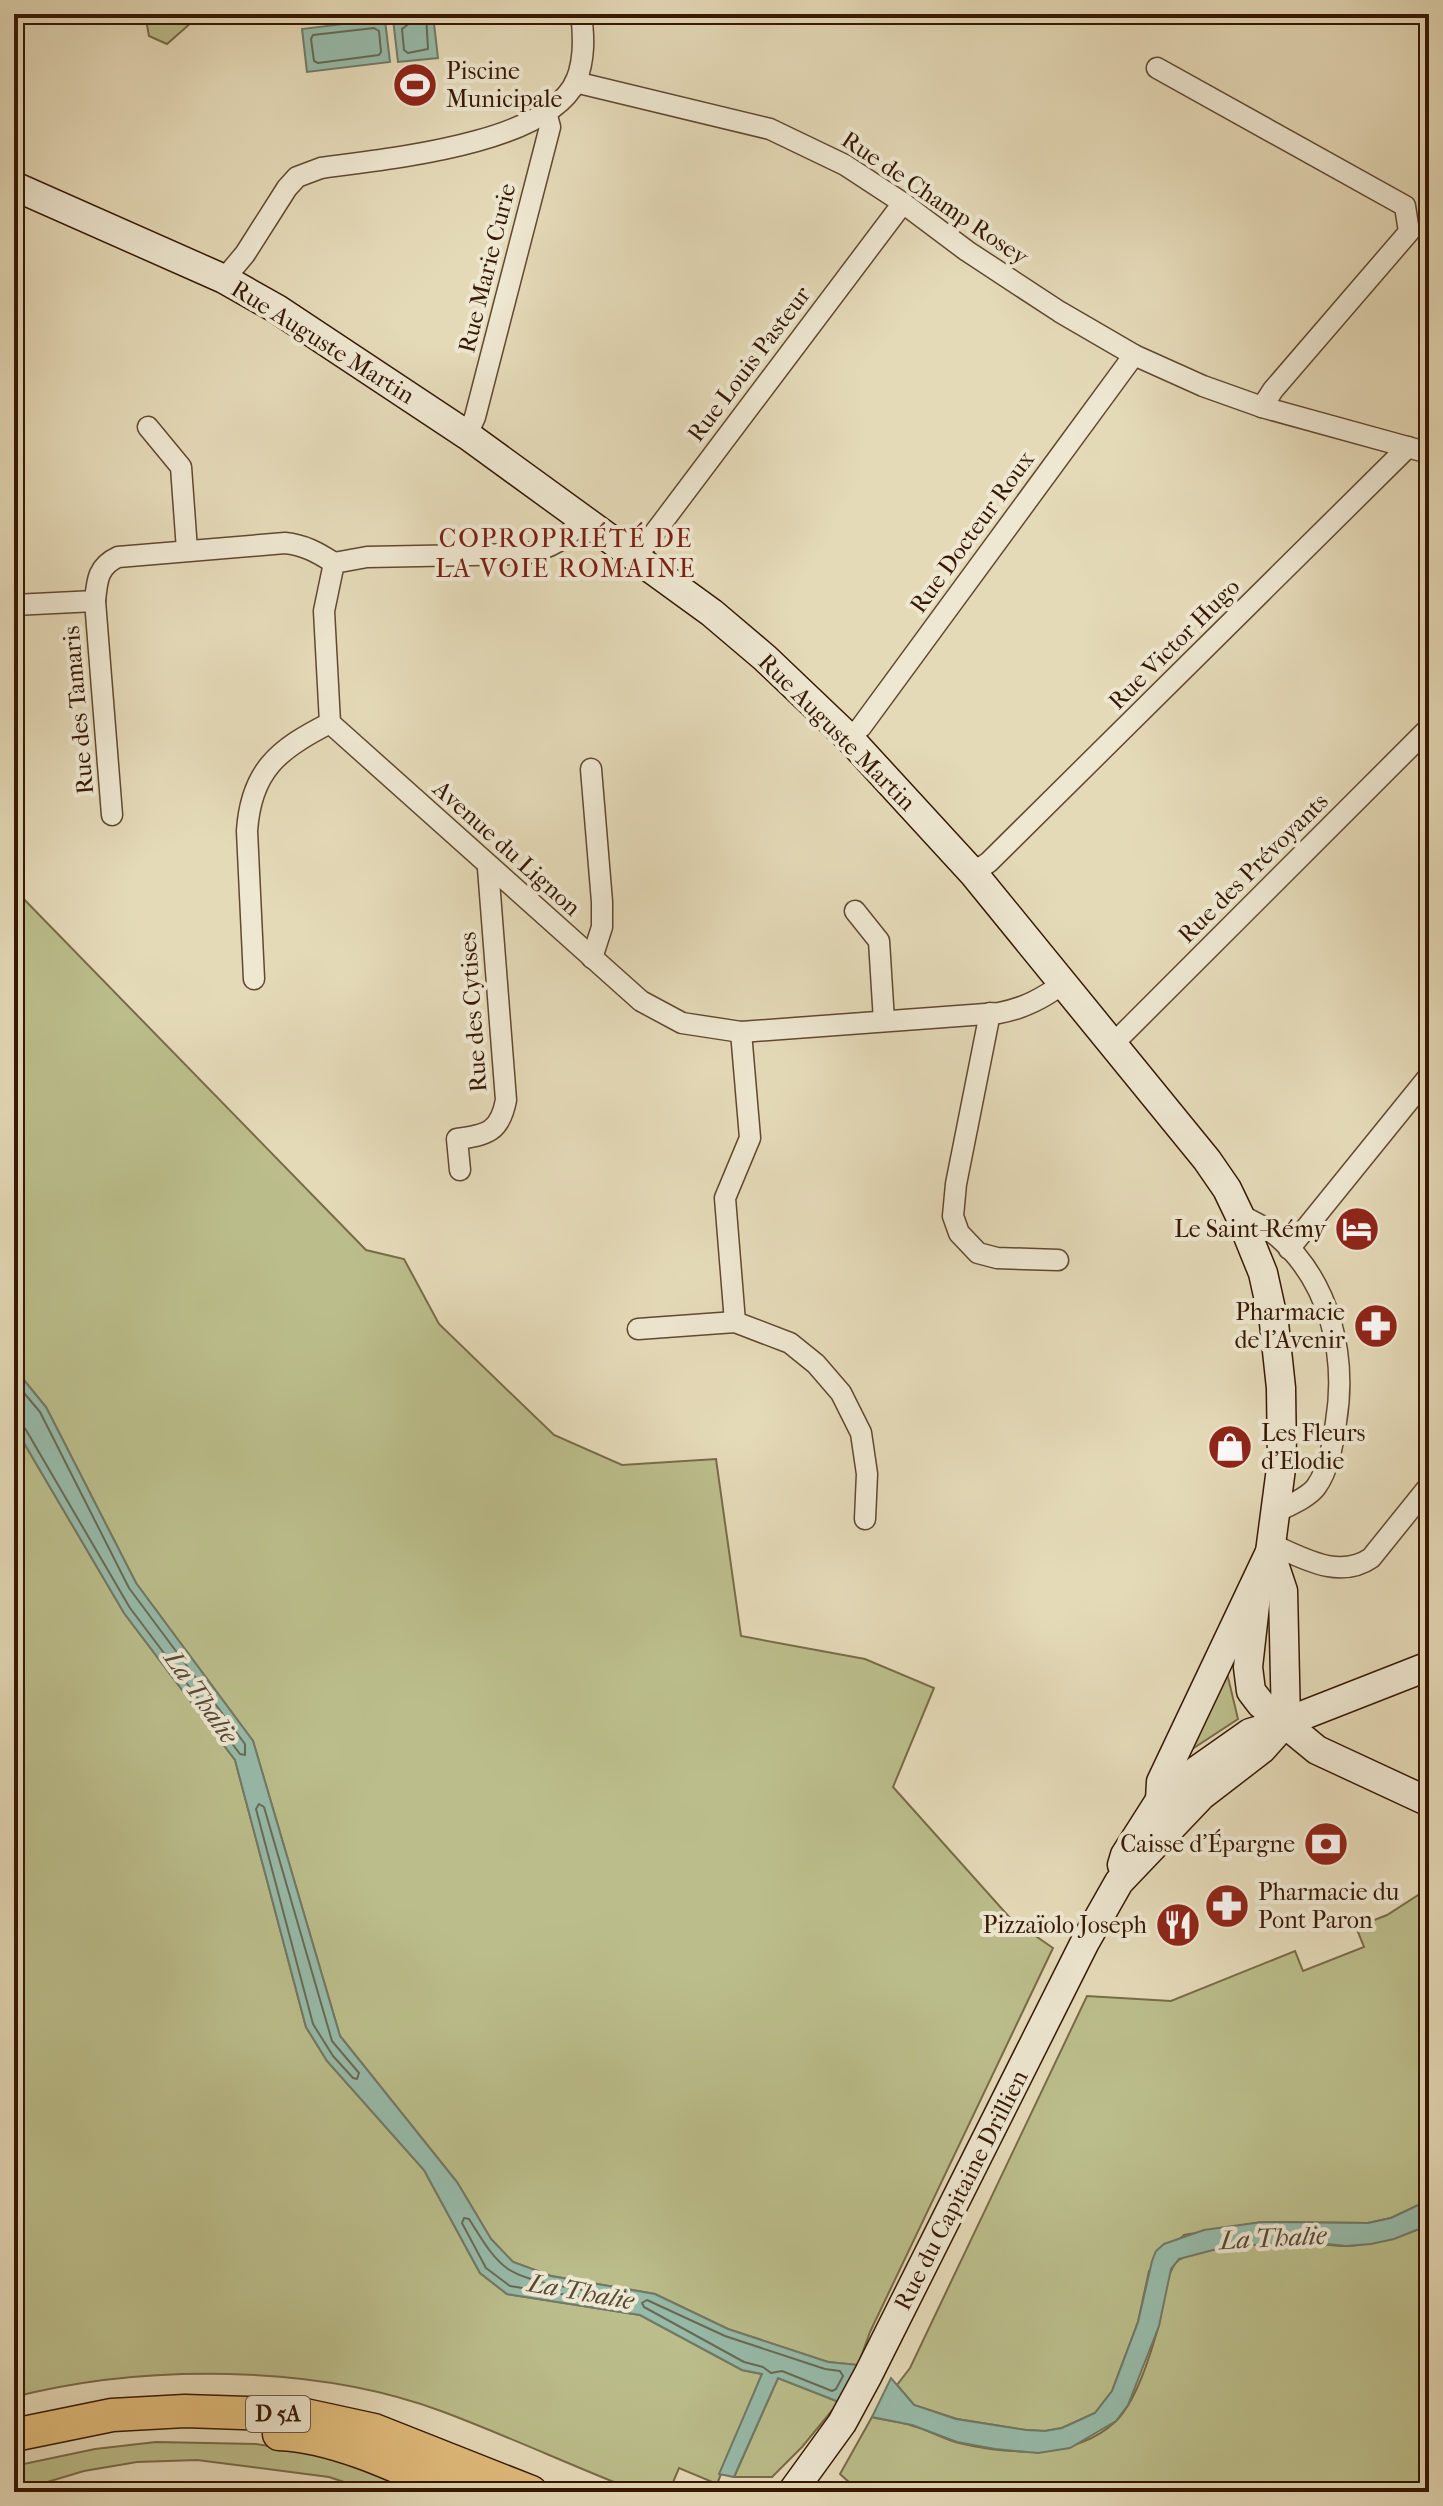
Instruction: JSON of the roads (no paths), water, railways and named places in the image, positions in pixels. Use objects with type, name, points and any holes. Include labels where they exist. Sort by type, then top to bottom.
[{"type":"main road","name":"Rue Auguste Martin","points":[[14,186],[224,279],[277,309],[467,435],[637,556],[712,613],[849,738],[973,873],[1207,1160],[1227,1189],[1239,1214],[1263,1273],[1274,1323],[1281,1388],[1282,1446],[1267,1556]]},
{"type":"main road","points":[[1119,1882],[1201,1796],[1262,1749],[1286,1722],[1283,1591],[1267,1556]]},
{"type":"main road","points":[[1160,1800],[1161,1782],[1267,1556]]},
{"type":"main road","points":[[1119,1882],[1125,1855],[1160,1800],[1176,1785],[1250,1733],[1429,1666]]},
{"type":"main road","points":[[1286,1722],[1317,1750],[1429,1802]]},
{"type":"main road","name":"Rue du Capitaine Drillien","points":[[792,2492],[842,2423],[1085,1942],[1119,1882]]},
{"type":"main road","name":"D 5A","points":[[14,2435],[112,2415],[141,2413],[185,2411],[305,2415],[374,2430],[531,2492]]},
{"type":"main road","name":"D 5A","points":[[14,2451],[147,2428],[290,2434],[350,2450],[454,2492]]},
{"type":"street","points":[[224,279],[245,254],[297,177],[321,168],[476,142],[546,112],[565,96],[575,82],[583,48],[581,14]]},
{"type":"street","points":[[1157,68],[1405,206],[1409,232],[1273,390],[1262,407]]},
{"type":"street","name":"Rue de Champ Rosey","points":[[575,82],[770,129],[845,165],[980,260],[1134,355],[1203,386],[1262,407],[1429,453]]},
{"type":"street","name":"Rue Marie Curie","points":[[467,435],[475,417],[550,127],[546,112]]},
{"type":"street","name":"Rue Louis Pasteur","points":[[637,556],[903,203]]},
{"type":"street","name":"Rue Docteur Roux","points":[[849,738],[861,727],[1134,355]]},
{"type":"street","points":[[148,427],[181,467],[187,550]]},
{"type":"street","name":"Rue Victor Hugo","points":[[973,873],[989,862],[1408,447]]},
{"type":"street","points":[[14,605],[95,601],[97,579],[108,562],[118,557],[285,543],[301,545],[334,563],[367,557],[525,554],[559,543],[584,519]]},
{"type":"street","points":[[254,979],[247,831],[249,807],[265,768],[307,735],[330,723],[324,611],[334,563]]},
{"type":"street","name":"Rue des Tamaris","points":[[95,601],[112,815]]},
{"type":"street","name":"Avenue du Lignon","points":[[330,723],[488,868],[641,1001],[660,1014],[682,1023],[741,1032],[990,1013],[1020,1009],[1039,1001],[1064,983]]},
{"type":"street","name":"Rue des Prévoyants","points":[[1113,1044],[1429,728]]},
{"type":"street","points":[[591,769],[602,902],[602,927],[592,958]]},
{"type":"street","name":"Rue des Cytises","points":[[460,1170],[457,1139],[488,1133],[503,1114],[506,1100],[488,868]]},
{"type":"street","points":[[855,911],[879,941],[884,1021]]},
{"type":"street","points":[[990,1013],[954,1192],[953,1216],[959,1233],[978,1253],[997,1258],[1058,1260]]},
{"type":"street","points":[[735,1322],[725,1198],[750,1138],[741,1032]]},
{"type":"street","points":[[1289,1249],[1429,1076]]},
{"type":"street","points":[[1239,1214],[1275,1234],[1315,1285],[1331,1321],[1340,1362],[1340,1393],[1329,1459],[1315,1488],[1275,1513]]},
{"type":"street","points":[[638,1329],[735,1322],[790,1343],[816,1364],[841,1393],[861,1433],[867,1474],[865,1519]]},
{"type":"street","points":[[1267,1556],[1303,1558],[1335,1568],[1360,1566],[1371,1558],[1429,1486]]},
{"type":"water","points":[[433,15],[438,58],[398,62],[393,19]]},
{"type":"water","points":[[383,19],[390,62],[307,72],[302,29]]},
{"type":"water","name":"La Thalie","points":[[14,1368],[46,1407],[136,1583],[253,1741],[340,2036],[457,2182],[491,2239],[513,2262],[551,2276],[655,2294],[728,2329],[828,2362],[858,2365],[839,2402],[778,2378],[734,2477],[719,2474],[762,2374],[742,2370],[640,2315],[507,2294],[480,2273],[424,2170],[327,2061],[306,2027],[235,1760],[124,1613],[14,1426]]},
{"type":"water","name":"La Thalie","points":[[1429,2200],[1429,2225],[1394,2239],[1346,2246],[1307,2242],[1253,2245],[1217,2249],[1179,2259],[1171,2269],[1159,2326],[1128,2405],[1116,2421],[1070,2448],[1038,2453],[995,2449],[957,2442],[912,2425],[872,2417],[891,2378],[914,2405],[956,2419],[1026,2430],[1062,2428],[1095,2413],[1112,2391],[1138,2322],[1152,2261],[1156,2251],[1164,2244],[1204,2230],[1262,2222],[1368,2223],[1391,2218]]},
{"type":"place","name":"Piscine Municipale","points":[[415,85]]},
{"type":"place","name":"Le Saint-Rémy","points":[[1357,1229]]},
{"type":"place","name":"Pharmacie de l'Avenir","points":[[1376,1326]]},
{"type":"place","name":"Les Fleurs d'Elodie","points":[[1230,1447]]},
{"type":"place","name":"Caisse d'Épargne","points":[[1326,1844]]},
{"type":"place","name":"Pharmacie du Pont Paron","points":[[1227,1906]]},
{"type":"place","name":"Pizzaïolo Joseph","points":[[1178,1925]]},
{"type":"district","name":"COPROPRIÉTÉ DE LA VOIE ROMAINE","points":[[566,553]]}]
